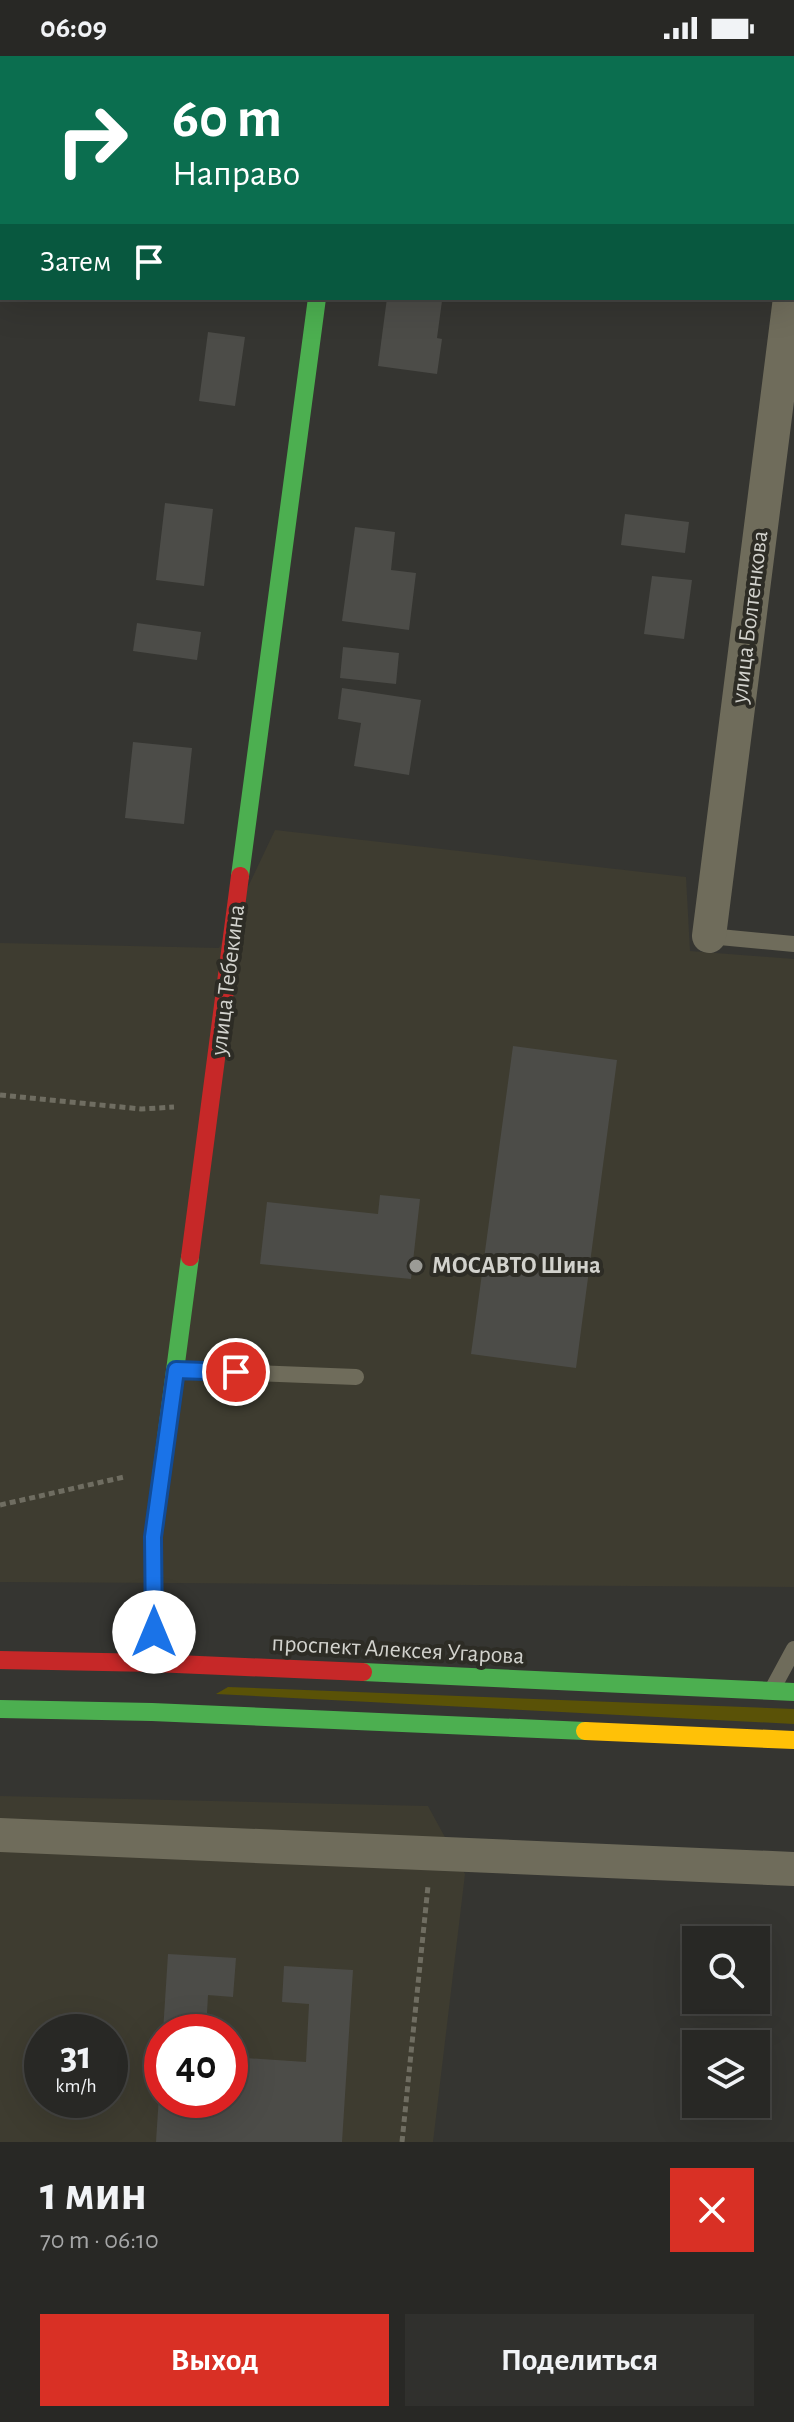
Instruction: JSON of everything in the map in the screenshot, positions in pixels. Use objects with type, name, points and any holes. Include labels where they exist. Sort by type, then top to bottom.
[{"type":"main road","name":"улица Тебекина","points":[[154,1669],[153,1537],[317,300]]},
{"type":"main road","name":"проспект Алексея Угарова","points":[[0,1660],[154,1669],[794,1692]]},
{"type":"main road","points":[[0,1709],[152,1706],[794,1740]]},
{"type":"street","name":"улица Болтенкова","points":[[709,936],[790,300]]},
{"type":"street","points":[[0,1835],[794,1869]]},
{"type":"lane","points":[[709,936],[794,944]]},
{"type":"lane","points":[[176,1370],[356,1377]]},
{"type":"lane","points":[[771,1691],[794,1649]]},
{"type":"path","points":[[0,1095],[141,1109],[211,1105]]},
{"type":"path","points":[[0,1505],[134,1474],[161,1479]]},
{"type":"path","points":[[402,2142],[431,1853]]},
{"type":"shaded area","points":[[275,830],[686,877],[690,951],[794,959],[794,1587],[0,1582],[0,943],[219,948]]},
{"type":"shaded area","points":[[228,1687],[794,1709],[794,1724],[216,1694]]},
{"type":"shaded area","points":[[0,1796],[428,1806],[465,1874],[433,2142],[0,2142]]},
{"type":"building","points":[[387,300],[442,301],[437,338],[442,339],[437,374],[378,366]]},
{"type":"building","points":[[208,332],[245,337],[235,406],[199,401]]},
{"type":"building","points":[[165,503],[213,509],[204,586],[156,580]]},
{"type":"building","points":[[625,514],[689,522],[685,553],[621,545]]},
{"type":"building","points":[[355,527],[395,532],[391,570],[416,573],[409,630],[342,621]]},
{"type":"building","points":[[652,576],[692,580],[684,639],[644,634]]},
{"type":"building","points":[[137,623],[201,632],[197,660],[133,651]]},
{"type":"building","points":[[343,647],[399,653],[396,684],[340,678]]},
{"type":"building","points":[[342,688],[421,700],[409,775],[354,766],[361,723],[338,719]]},
{"type":"building","points":[[133,742],[192,748],[184,824],[125,818]]},
{"type":"building","points":[[513,1046],[617,1060],[576,1368],[471,1354]]},
{"type":"building","points":[[380,1195],[420,1199],[411,1279],[260,1264],[267,1202],[378,1214]]},
{"type":"building","points":[[168,1954],[236,1958],[233,1997],[208,1995],[207,2014],[164,2014]]},
{"type":"building","points":[[284,1966],[353,1970],[342,2142],[156,2142],[158,2118],[248,2118],[248,2058],[306,2062],[309,2004],[282,2002]]},
{"type":"traffic: fast","points":[[240,876],[317,300]]},
{"type":"traffic: fast","points":[[154,1663],[153,1537],[190,1257]]},
{"type":"traffic: fast","points":[[363,1672],[794,1692]]},
{"type":"traffic: fast","points":[[0,1709],[152,1712],[585,1731]]},
{"type":"traffic: slow","points":[[585,1731],[794,1740]]},
{"type":"traffic: jam","points":[[190,1257],[240,876]]},
{"type":"traffic: jam","points":[[0,1660],[363,1672]]},
{"type":"place","name":"МОСАВТО Шина","points":[[416,1266]]},
{"type":"route","points":[[154,1632],[153,1537],[176,1370],[236,1372]]}]
